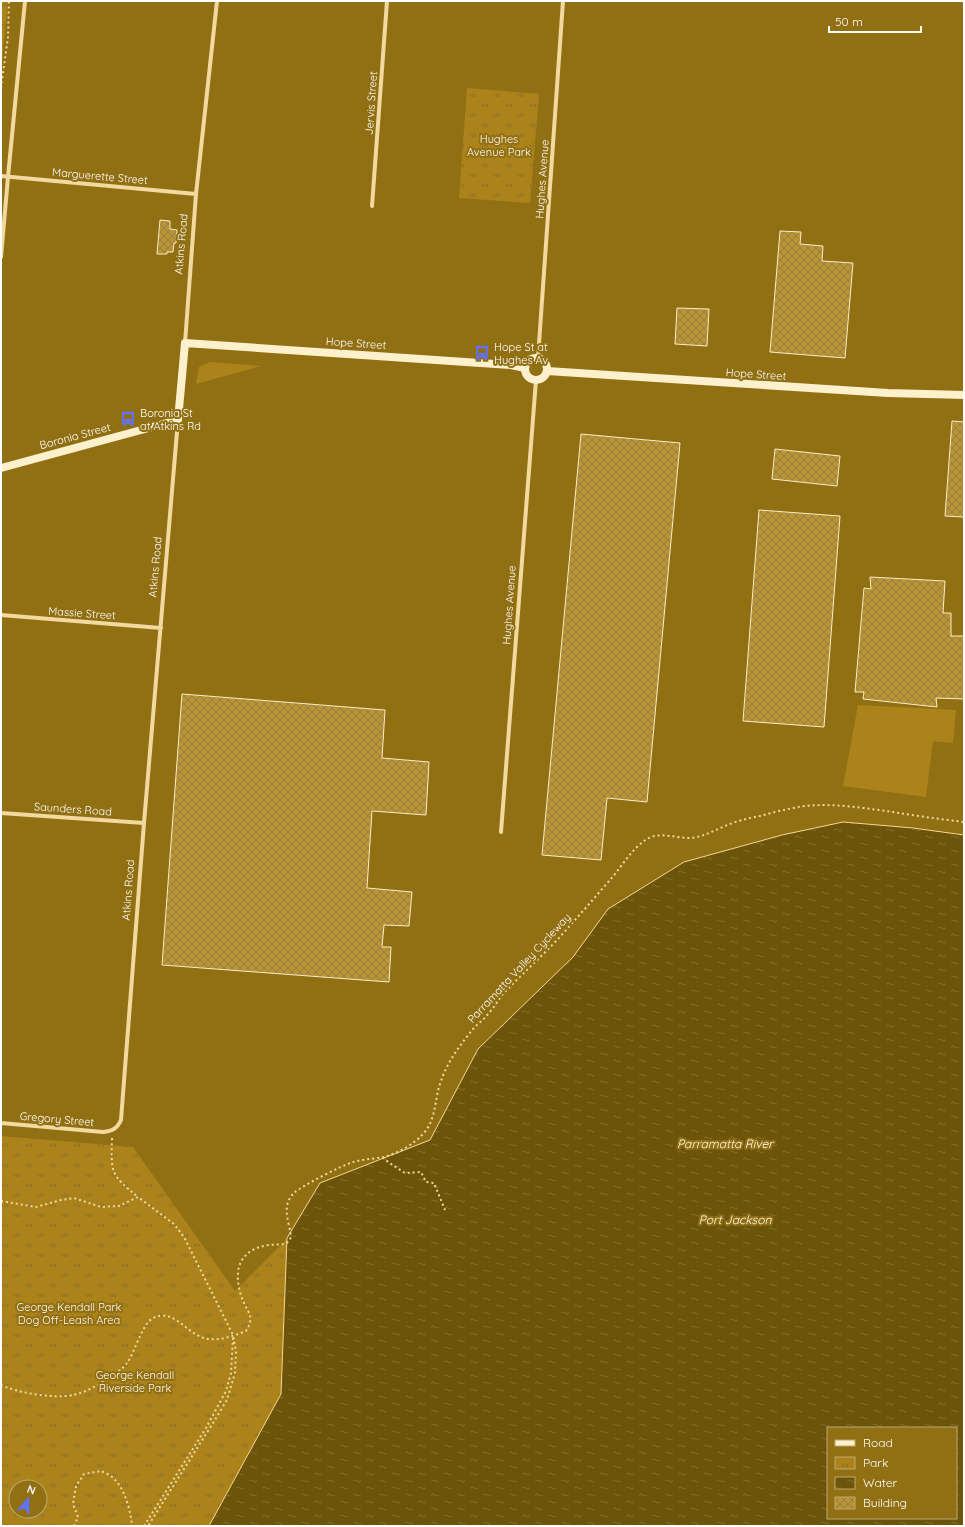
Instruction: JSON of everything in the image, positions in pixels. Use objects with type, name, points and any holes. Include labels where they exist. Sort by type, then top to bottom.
[{"type":"street","points":[[1,257],[26,1]]},
{"type":"street","name":"Atkins Road","points":[[112,1131],[118,1128],[121,1120],[196,194],[217,1]]},
{"type":"street","name":"Jervis Street","points":[[372,206],[387,1]]},
{"type":"street","name":"Hughes Avenue","points":[[538,358],[563,1]]},
{"type":"street","name":"Marguerette Street","points":[[1,176],[196,194]]},
{"type":"street","name":"Hope Street","points":[[185,343],[503,365],[525,368]]},
{"type":"street","points":[[538,358],[544,361],[547,371],[543,377],[536,380],[529,378],[525,368],[531,359],[538,358]]},
{"type":"street","name":"Hope Street","points":[[547,371],[888,393],[964,395]]},
{"type":"street","name":"Hughes Avenue","points":[[501,832],[536,380]]},
{"type":"street","name":"Boronia Street","points":[[1,468],[178,420]]},
{"type":"street","name":"Massie Street","points":[[1,615],[161,628]]},
{"type":"street","name":"Saunders Road","points":[[1,813],[144,823]]},
{"type":"street","name":"Gregory Street","points":[[1,1123],[103,1132],[112,1131]]},
{"type":"path","points":[[1,88],[2,67],[8,37],[10,1]]},
{"type":"path","name":"Parramatta Valley Cycleway","points":[[233,1335],[246,1331],[251,1315],[244,1304],[238,1279],[240,1263],[249,1252],[257,1248],[285,1244],[290,1240],[291,1236],[287,1220],[287,1208],[292,1195],[303,1186],[353,1162],[383,1157],[412,1144],[423,1134],[430,1124],[433,1116],[441,1079],[456,1053],[475,1026],[489,1014],[502,995],[558,938],[610,881],[629,856],[646,840],[659,835],[693,838],[713,832],[732,823],[806,806],[868,808],[964,822]]},
{"type":"path","points":[[112,1131],[111,1163],[114,1174],[122,1184],[174,1224],[184,1237],[233,1335],[236,1351],[235,1373],[227,1400],[148,1526]]},
{"type":"path","points":[[383,1157],[404,1173],[421,1172],[426,1182],[434,1183],[445,1210]]},
{"type":"path","points":[[1,1201],[36,1207],[74,1198],[101,1207],[118,1206],[138,1197]]},
{"type":"path","points":[[1,1386],[25,1393],[50,1396],[73,1396],[114,1376],[127,1363],[145,1327],[152,1319],[163,1316],[173,1318],[195,1334],[205,1338],[222,1339],[233,1335]]},
{"type":"path","points":[[144,1526],[206,1428],[226,1391],[231,1373],[233,1335]]},
{"type":"path","points":[[74,1526],[78,1517],[73,1504],[76,1486],[84,1474],[100,1471],[115,1479],[127,1499],[132,1516],[132,1526]]},
{"type":"green space","points":[[1,1],[8,1],[1,72]]},
{"type":"green space","name":"Hughes Avenue Park","points":[[467,88],[539,94],[530,203],[459,198]]},
{"type":"green space","points":[[210,362],[261,366],[196,384],[199,367]]},
{"type":"green space","points":[[858,705],[956,710],[953,743],[933,741],[926,797],[843,786]]},
{"type":"green space","name":"George Kendall Riverside Park","points":[[1,1136],[133,1147],[235,1291],[287,1239],[281,1394],[209,1526],[1,1526]]},
{"type":"water","name":"Port Jackson","points":[[843,822],[913,828],[964,835],[964,1526],[209,1526],[281,1394],[287,1238],[320,1183],[430,1140],[478,1049],[573,957],[608,909],[684,862],[782,835]]},
{"type":"building","points":[[160,220],[170,221],[170,229],[177,230],[176,243],[174,243],[173,252],[167,252],[167,254],[157,254]]},
{"type":"building","points":[[780,231],[801,232],[800,244],[823,246],[822,261],[853,263],[845,358],[770,352]]},
{"type":"building","points":[[677,308],[709,309],[707,346],[675,344]]},
{"type":"building","points":[[952,421],[964,422],[964,517],[945,516]]},
{"type":"building","points":[[581,434],[680,443],[647,802],[607,798],[601,860],[542,855]]},
{"type":"building","points":[[775,449],[840,456],[837,486],[772,479]]},
{"type":"building","points":[[759,510],[840,516],[824,727],[743,721]]},
{"type":"building","points":[[870,577],[945,581],[943,613],[951,613],[951,636],[964,636],[964,699],[936,698],[937,707],[863,699],[864,692],[855,692],[864,588],[871,589]]},
{"type":"building","points":[[182,694],[385,710],[382,758],[429,762],[426,815],[372,811],[367,888],[412,892],[409,926],[384,925],[382,947],[391,947],[389,982],[162,965]]},
{"type":"place","name":"Hope St at Hughes Av","points":[[482,353]]},
{"type":"place","name":"Boronia St at Atkins Rd","points":[[128,419]]},
{"type":"water label","name":"Parramatta River","points":[[725,1143]]},
{"type":"park label","name":"George Kendall Park Dog Off-Leash Area","points":[[69,1313]]}]
